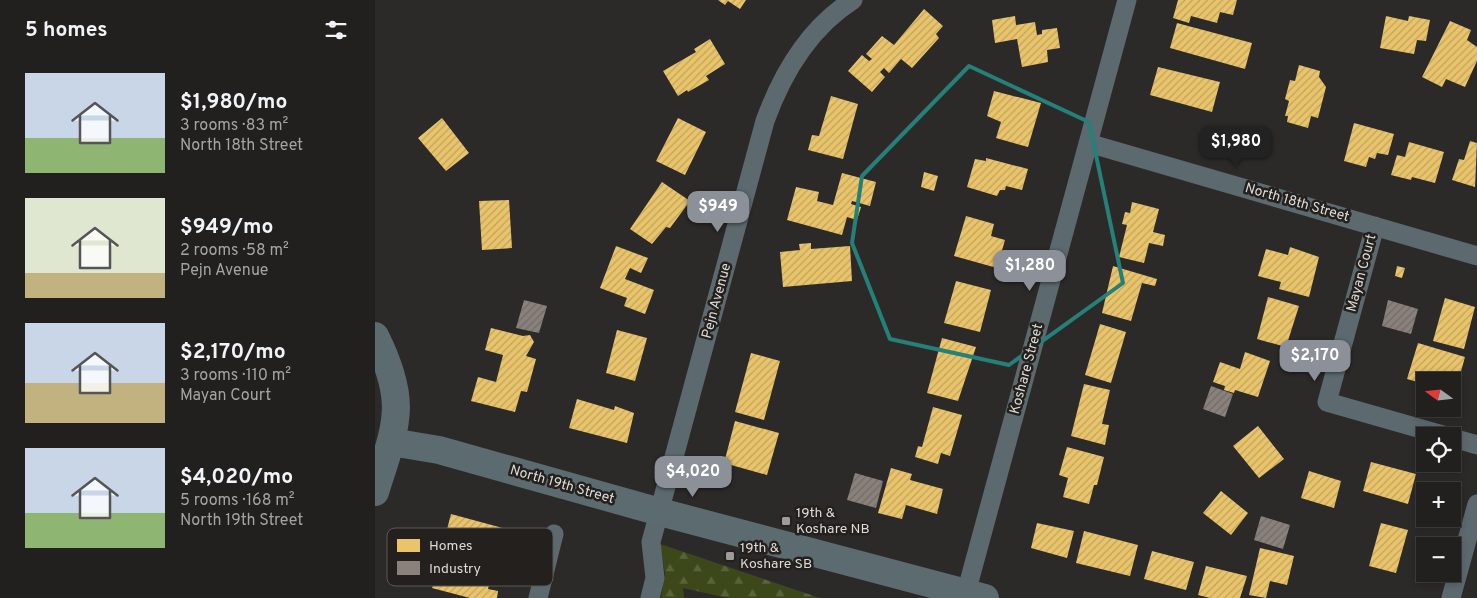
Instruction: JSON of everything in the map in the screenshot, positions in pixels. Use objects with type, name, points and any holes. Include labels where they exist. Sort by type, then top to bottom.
[{"type":"street","name":"Pejn Avenue","points":[[650,598],[655,578],[651,542],[765,121],[775,92],[804,47],[825,23],[853,0]]},
{"type":"street","name":"Koshare Street","points":[[976,595],[1088,143],[1127,0]]},
{"type":"street","name":"North 18th Street","points":[[1088,143],[1477,256]]},
{"type":"street","name":"Mayan Court","points":[[1375,226],[1327,402],[1416,427]]},
{"type":"street","points":[[375,336],[393,381],[397,410],[383,442],[375,492]]},
{"type":"street","points":[[1461,440],[1477,445]]},
{"type":"street","name":"North 19th Street","points":[[383,442],[439,450],[660,512],[976,595]]},
{"type":"street","points":[[1451,598],[1477,504]]},
{"type":"highlighted area","points":[[969,66],[1089,122],[1123,283],[1009,365],[890,339],[852,243],[862,176]]},
{"type":"green space","points":[[660,544],[820,598],[728,598],[683,588],[684,598],[661,598],[665,574]]},
{"type":"building: Homes","points":[[718,0],[746,0],[740,9],[728,1],[725,5]]},
{"type":"building: Homes","points":[[1178,0],[1237,0],[1233,15],[1220,12],[1217,23],[1191,16],[1189,23],[1173,18]]},
{"type":"building: Homes","points":[[924,9],[943,26],[936,34],[939,38],[912,68],[901,59],[889,73],[884,68],[880,72],[885,77],[872,92],[848,71],[862,55],[869,61],[872,59],[866,54],[882,36],[894,45]]},
{"type":"building: Homes","points":[[1015,16],[1016,25],[1035,22],[1037,35],[1042,34],[1042,30],[1057,28],[1060,48],[1047,50],[1048,62],[1022,67],[1017,39],[995,43],[992,20]]},
{"type":"building: Homes","points":[[1386,16],[1408,21],[1409,16],[1430,20],[1426,41],[1417,40],[1414,54],[1380,48]]},
{"type":"building: Homes","points":[[1450,21],[1471,30],[1467,40],[1477,47],[1477,61],[1465,87],[1446,79],[1442,87],[1422,77]]},
{"type":"building: Homes","points":[[1177,23],[1252,43],[1245,69],[1170,48]]},
{"type":"building: Homes","points":[[710,39],[725,64],[706,76],[709,80],[678,96],[663,71],[696,52],[694,49]]},
{"type":"building: Homes","points":[[1299,65],[1320,71],[1319,77],[1326,87],[1318,118],[1311,116],[1308,128],[1287,122],[1288,116],[1285,116],[1289,101],[1285,99],[1290,80],[1295,81]]},
{"type":"building: Homes","points":[[1158,67],[1220,82],[1212,112],[1150,95]]},
{"type":"building: Homes","points":[[994,91],[1041,103],[1028,147],[996,138],[1001,122],[987,116]]},
{"type":"building: Homes","points":[[831,96],[858,104],[843,159],[808,150],[812,135],[819,136]]},
{"type":"building: Homes","points":[[442,118],[469,153],[446,171],[418,138]]},
{"type":"building: Homes","points":[[678,118],[706,132],[685,175],[656,161]]},
{"type":"building: Homes","points":[[1354,123],[1394,134],[1388,155],[1377,153],[1375,159],[1369,157],[1366,167],[1344,161]]},
{"type":"building: Homes","points":[[1470,141],[1477,143],[1475,187],[1452,180],[1459,159],[1464,160]]},
{"type":"building: Homes","points":[[1409,142],[1444,152],[1435,183],[1412,177],[1411,180],[1391,175],[1397,155],[1405,157]]},
{"type":"building: Homes","points":[[986,158],[1028,169],[1022,190],[1006,186],[1005,190],[1000,190],[997,196],[967,187],[975,159],[986,161]]},
{"type":"building: Homes","points":[[924,172],[938,176],[934,191],[921,187]]},
{"type":"building: Homes","points":[[842,173],[876,182],[870,206],[852,201],[851,204],[861,207],[857,220],[847,217],[842,235],[787,220],[796,187],[819,192],[817,201],[833,205]]},
{"type":"building: Homes","points":[[662,182],[690,201],[670,228],[666,227],[652,244],[630,229]]},
{"type":"building: Homes","points":[[509,200],[512,248],[482,250],[479,201]]},
{"type":"building: Homes","points":[[1132,202],[1159,209],[1153,232],[1165,235],[1163,246],[1149,243],[1144,263],[1119,257],[1127,225],[1122,224],[1125,212],[1130,213]]},
{"type":"building: Homes","points":[[966,216],[994,224],[991,236],[1005,240],[997,268],[954,256]]},
{"type":"building: Homes","points":[[811,243],[811,249],[850,246],[852,281],[783,287],[780,252],[800,250],[799,244]]},
{"type":"building: Homes","points":[[616,246],[648,258],[641,273],[630,268],[625,279],[654,290],[645,314],[624,306],[627,298],[600,288]]},
{"type":"building: Homes","points":[[1290,247],[1319,257],[1309,297],[1279,289],[1281,282],[1258,276],[1266,249],[1288,255]]},
{"type":"building: Homes","points":[[1113,266],[1157,279],[1155,286],[1142,283],[1131,321],[1102,313]]},
{"type":"building: Homes","points":[[1397,266],[1405,268],[1402,278],[1395,276]]},
{"type":"building: Homes","points":[[956,281],[991,290],[980,332],[944,323]]},
{"type":"building: Homes","points":[[1268,297],[1299,306],[1286,347],[1257,339]]},
{"type":"building: Homes","points":[[1445,298],[1475,307],[1464,349],[1433,341]]},
{"type":"building: Homes","points":[[1100,324],[1126,332],[1111,383],[1085,375]]},
{"type":"building: Homes","points":[[491,328],[523,336],[530,335],[534,342],[526,356],[536,359],[527,392],[521,391],[515,412],[471,401],[478,377],[496,382],[503,355],[485,350]]},
{"type":"building: Homes","points":[[617,330],[647,338],[635,381],[606,373]]},
{"type":"building: Homes","points":[[942,338],[976,347],[958,401],[927,393]]},
{"type":"building: Homes","points":[[1418,343],[1465,357],[1461,372],[1416,372],[1416,382],[1407,379]]},
{"type":"building: Homes","points":[[1245,352],[1270,361],[1258,397],[1235,390],[1234,393],[1224,390],[1225,386],[1213,382],[1220,362],[1240,369]]},
{"type":"building: Homes","points":[[751,353],[780,361],[764,420],[735,412]]},
{"type":"building: Homes","points":[[1084,384],[1110,390],[1102,424],[1109,425],[1105,445],[1071,436]]},
{"type":"building: Homes","points":[[577,399],[614,410],[615,406],[634,413],[627,443],[569,428]]},
{"type":"building: Homes","points":[[933,407],[962,415],[950,456],[941,453],[938,464],[915,457],[918,446],[922,447]]},
{"type":"building: Homes","points":[[735,421],[779,433],[767,475],[724,463]]},
{"type":"building: Homes","points":[[1258,426],[1284,459],[1259,478],[1233,446]]},
{"type":"building: Homes","points":[[1067,447],[1104,457],[1097,485],[1094,485],[1089,504],[1063,497],[1068,478],[1059,475]]},
{"type":"building: Homes","points":[[1371,462],[1416,474],[1408,504],[1363,491]]},
{"type":"building: Homes","points":[[891,468],[912,474],[910,480],[943,489],[937,514],[906,505],[902,519],[878,513]]},
{"type":"building: Homes","points":[[1309,471],[1341,481],[1334,508],[1301,498]]},
{"type":"building: Homes","points":[[1221,491],[1248,513],[1231,535],[1203,513]]},
{"type":"building: Homes","points":[[451,514],[503,528],[447,528]]},
{"type":"building: Homes","points":[[1037,523],[1074,531],[1067,558],[1031,548]]},
{"type":"building: Homes","points":[[1381,523],[1408,530],[1396,573],[1369,566]]},
{"type":"building: Homes","points":[[1084,531],[1138,545],[1130,576],[1076,563]]},
{"type":"building: Homes","points":[[1260,548],[1294,556],[1287,585],[1270,581],[1266,598],[1249,595]]},
{"type":"building: Homes","points":[[1152,551],[1194,562],[1186,590],[1144,579]]},
{"type":"building: Homes","points":[[1206,566],[1247,576],[1240,598],[1210,598],[1198,595]]},
{"type":"building: Homes","points":[[433,586],[489,586],[488,589],[498,591],[497,598],[470,598],[432,588]]},
{"type":"building: Industry","points":[[524,300],[547,306],[539,333],[516,328]]},
{"type":"building: Industry","points":[[1388,300],[1418,309],[1411,334],[1382,326]]},
{"type":"building: Industry","points":[[1211,386],[1233,394],[1225,417],[1203,409]]},
{"type":"building: Industry","points":[[855,473],[883,481],[876,508],[847,500]]},
{"type":"building: Industry","points":[[1261,516],[1290,525],[1283,549],[1254,540]]},
{"type":"place","name":"19th & Koshare NB","points":[[786,521]]},
{"type":"place","name":"19th & Koshare SB","points":[[730,556]]}]
